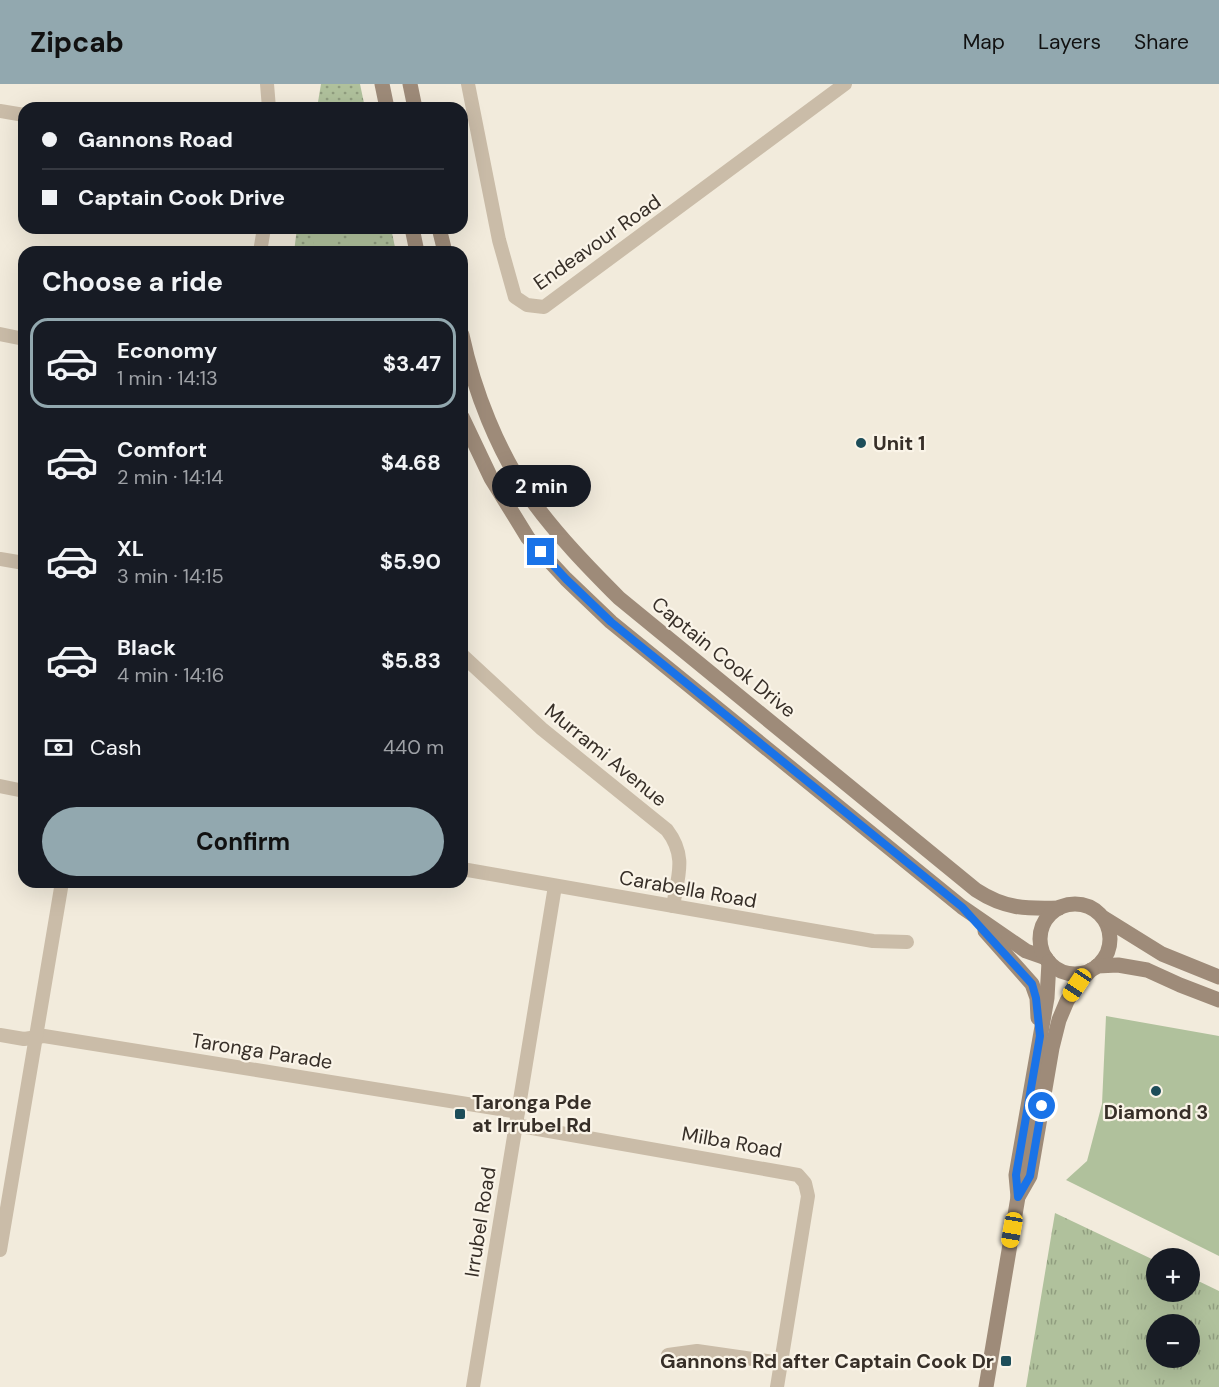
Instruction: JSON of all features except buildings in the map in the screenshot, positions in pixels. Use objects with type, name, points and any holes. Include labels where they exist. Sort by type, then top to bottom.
[{"type":"main road","points":[[382,84],[386,102]]},
{"type":"main road","points":[[410,84],[414,102]]},
{"type":"main road","name":"Captain Cook Drive","points":[[468,355],[483,404],[504,452],[530,498],[573,552],[619,598],[976,890],[1002,905],[1018,908],[1059,908]]},
{"type":"main road","points":[[468,430],[491,478],[528,538],[566,579],[611,622],[962,907],[1026,951],[1048,960],[1064,972],[1074,974],[1094,968],[1118,965],[1147,970],[1202,995],[1219,1000]]},
{"type":"main road","points":[[986,1387],[1018,1197],[1016,1175],[1047,998],[1048,960],[1040,942],[1044,922],[1059,908],[1068,904],[1083,905],[1096,910],[1104,918],[1162,954],[1219,977]]},
{"type":"main road","points":[[962,907],[1032,984],[1036,998],[1040,1036]]},
{"type":"main road","points":[[1018,1197],[1030,1176],[1059,1020],[1067,1000],[1077,985],[1106,956],[1110,944],[1109,930],[1104,918]]},
{"type":"street","points":[[267,84],[268,102]]},
{"type":"street","name":"Endeavour Road","points":[[468,84],[499,240],[514,297],[527,305],[544,307],[845,84]]},
{"type":"street","points":[[0,111],[18,114]]},
{"type":"street","points":[[0,334],[18,338]]},
{"type":"street","points":[[0,559],[18,562]]},
{"type":"street","name":"Murrami Avenue","points":[[468,661],[542,729],[667,830],[680,853],[673,906]]},
{"type":"street","points":[[0,786],[18,789]]},
{"type":"street","name":"Carabella Road","points":[[468,870],[873,941],[907,942]]},
{"type":"street","name":"Irrubel Road","points":[[473,1387],[555,886]]},
{"type":"street","points":[[0,1250],[61,888]]},
{"type":"street","name":"Taronga Parade","points":[[0,1035],[24,1038],[44,1036],[176,1057],[517,1119]]},
{"type":"street","name":"Milba Road","points":[[517,1119],[798,1174],[805,1183],[808,1196],[777,1387]]},
{"type":"street","points":[[668,1355],[697,1351],[781,1363]]},
{"type":"green space","points":[[321,84],[360,84],[364,102],[318,102]]},
{"type":"green space","points":[[296,234],[392,234],[395,246],[295,246]]},
{"type":"green space","points":[[315,234],[339,234],[337,246],[313,246]]},
{"type":"green space","points":[[351,234],[374,234],[372,246],[348,246]]},
{"type":"green space","points":[[1106,1016],[1219,1036],[1219,1256],[1066,1180],[1087,1161],[1102,1104]]},
{"type":"green space","points":[[1055,1213],[1146,1256],[1146,1302],[1200,1302],[1200,1282],[1219,1291],[1219,1387],[1026,1387]]},
{"type":"place","name":"Unit 1","points":[[861,443]]},
{"type":"place","name":"Diamond 3","points":[[1156,1091]]},
{"type":"place","name":"Taronga Pde at Irrubel Rd","points":[[460,1114]]},
{"type":"place","name":"Gannons Rd after Captain Cook Dr","points":[[1006,1361]]},
{"type":"route","points":[[541,552],[611,622],[962,907],[1032,984],[1036,998],[1040,1036],[1016,1175],[1018,1197],[1030,1176],[1042,1106]]}]
